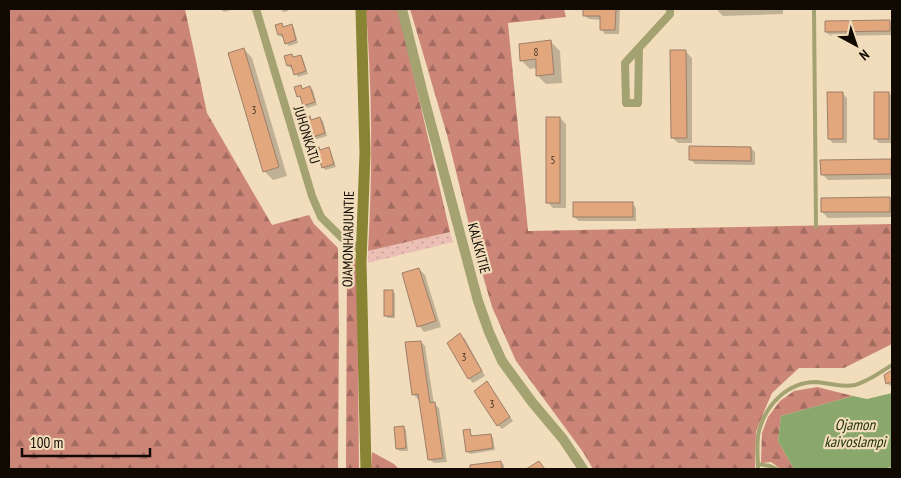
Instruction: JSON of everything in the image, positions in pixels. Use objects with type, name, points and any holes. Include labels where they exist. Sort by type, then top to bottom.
[{"type":"main road","name":"OJAMONHARJUNTIE","points":[[361,9],[365,153],[362,252],[366,469]]},
{"type":"street","name":"JUHONKATU","points":[[256,9],[315,203],[321,217],[342,238],[362,252]]},
{"type":"street","name":"KALKKITIE","points":[[402,9],[478,301],[489,332],[502,361],[532,402],[563,438],[583,469]]},
{"type":"street","points":[[639,49],[638,103],[626,103],[625,63],[670,14],[670,9]]},
{"type":"lane","points":[[814,9],[816,227]]},
{"type":"lane","points":[[777,469],[770,466],[758,467],[759,432],[764,416],[775,400],[792,387],[816,382],[844,387],[857,384],[892,366]]},
{"type":"shaded area","points":[[450,232],[453,242],[368,263],[368,251]]},
{"type":"green space","points":[[9,9],[185,9],[207,113],[272,225],[309,215],[314,224],[338,248],[338,469],[9,469]]},
{"type":"green space","points":[[366,9],[398,9],[450,232],[368,251],[371,130]]},
{"type":"green space","points":[[410,9],[564,9],[566,17],[508,23],[528,231],[892,224],[892,344],[844,368],[799,368],[772,393],[765,409],[756,432],[755,469],[593,469],[583,452],[516,361],[492,307],[474,245],[447,135]]},
{"type":"green space","points":[[347,251],[355,258],[357,268],[359,469],[346,469]]},
{"type":"green space","points":[[817,387],[853,396],[781,416],[778,441],[794,469],[781,469],[771,462],[761,463],[762,433],[768,417],[780,401],[794,391]]},
{"type":"green space","points":[[372,452],[394,464],[399,469],[371,469]]},
{"type":"water","name":"Ojamon kaivoslampi","points":[[892,393],[892,467],[882,469],[794,469],[778,441],[781,416],[853,396],[867,399]]},
{"type":"building","points":[[583,9],[616,9],[615,30],[600,30],[600,16],[583,16]]},
{"type":"building","points":[[890,20],[890,31],[825,32],[825,21]]},
{"type":"building","points":[[282,23],[283,27],[292,24],[296,40],[285,44],[282,34],[278,35],[275,25]]},
{"type":"building","points":[[551,40],[554,74],[536,76],[536,59],[520,61],[519,44]]},
{"type":"building","points":[[244,48],[279,167],[263,172],[228,53]]},
{"type":"building","points":[[670,50],[686,50],[687,138],[671,138]]},
{"type":"building","points":[[292,54],[293,57],[301,55],[306,71],[294,75],[291,65],[287,66],[284,56]]},
{"type":"building","points":[[301,85],[302,89],[310,86],[315,102],[303,106],[300,96],[297,97],[294,87]]},
{"type":"building","points":[[827,92],[843,92],[843,139],[828,139]]},
{"type":"building","points":[[874,92],[889,92],[889,139],[874,139]]},
{"type":"building","points":[[310,116],[311,120],[320,117],[325,133],[313,137],[310,127],[306,128],[303,118]]},
{"type":"building","points":[[546,117],[560,117],[560,203],[546,203]]},
{"type":"building","points":[[689,146],[751,147],[751,161],[689,160]]},
{"type":"building","points":[[319,147],[320,150],[329,147],[334,164],[322,168],[319,158],[316,159],[312,149]]},
{"type":"building","points":[[891,159],[891,174],[821,175],[820,160]]},
{"type":"building","points":[[890,197],[890,212],[821,212],[821,198]]},
{"type":"building","points":[[573,202],[633,202],[633,217],[573,217]]},
{"type":"building","points":[[419,268],[436,321],[417,327],[402,273]]},
{"type":"building","points":[[384,290],[393,290],[393,316],[384,316]]},
{"type":"building","points":[[460,333],[482,371],[468,379],[447,343]]},
{"type":"building","points":[[421,341],[430,403],[435,402],[443,458],[428,460],[418,394],[412,395],[405,342]]},
{"type":"building","points":[[892,370],[892,382],[886,384],[884,375]]},
{"type":"building","points":[[487,381],[510,417],[497,426],[474,391]]},
{"type":"building","points":[[404,426],[406,448],[396,449],[394,427]]},
{"type":"building","points":[[470,429],[471,436],[491,434],[493,448],[466,452],[463,430]]},
{"type":"building","points":[[501,461],[502,469],[470,469],[470,465]]},
{"type":"building","points":[[539,461],[545,469],[526,469]]}]
